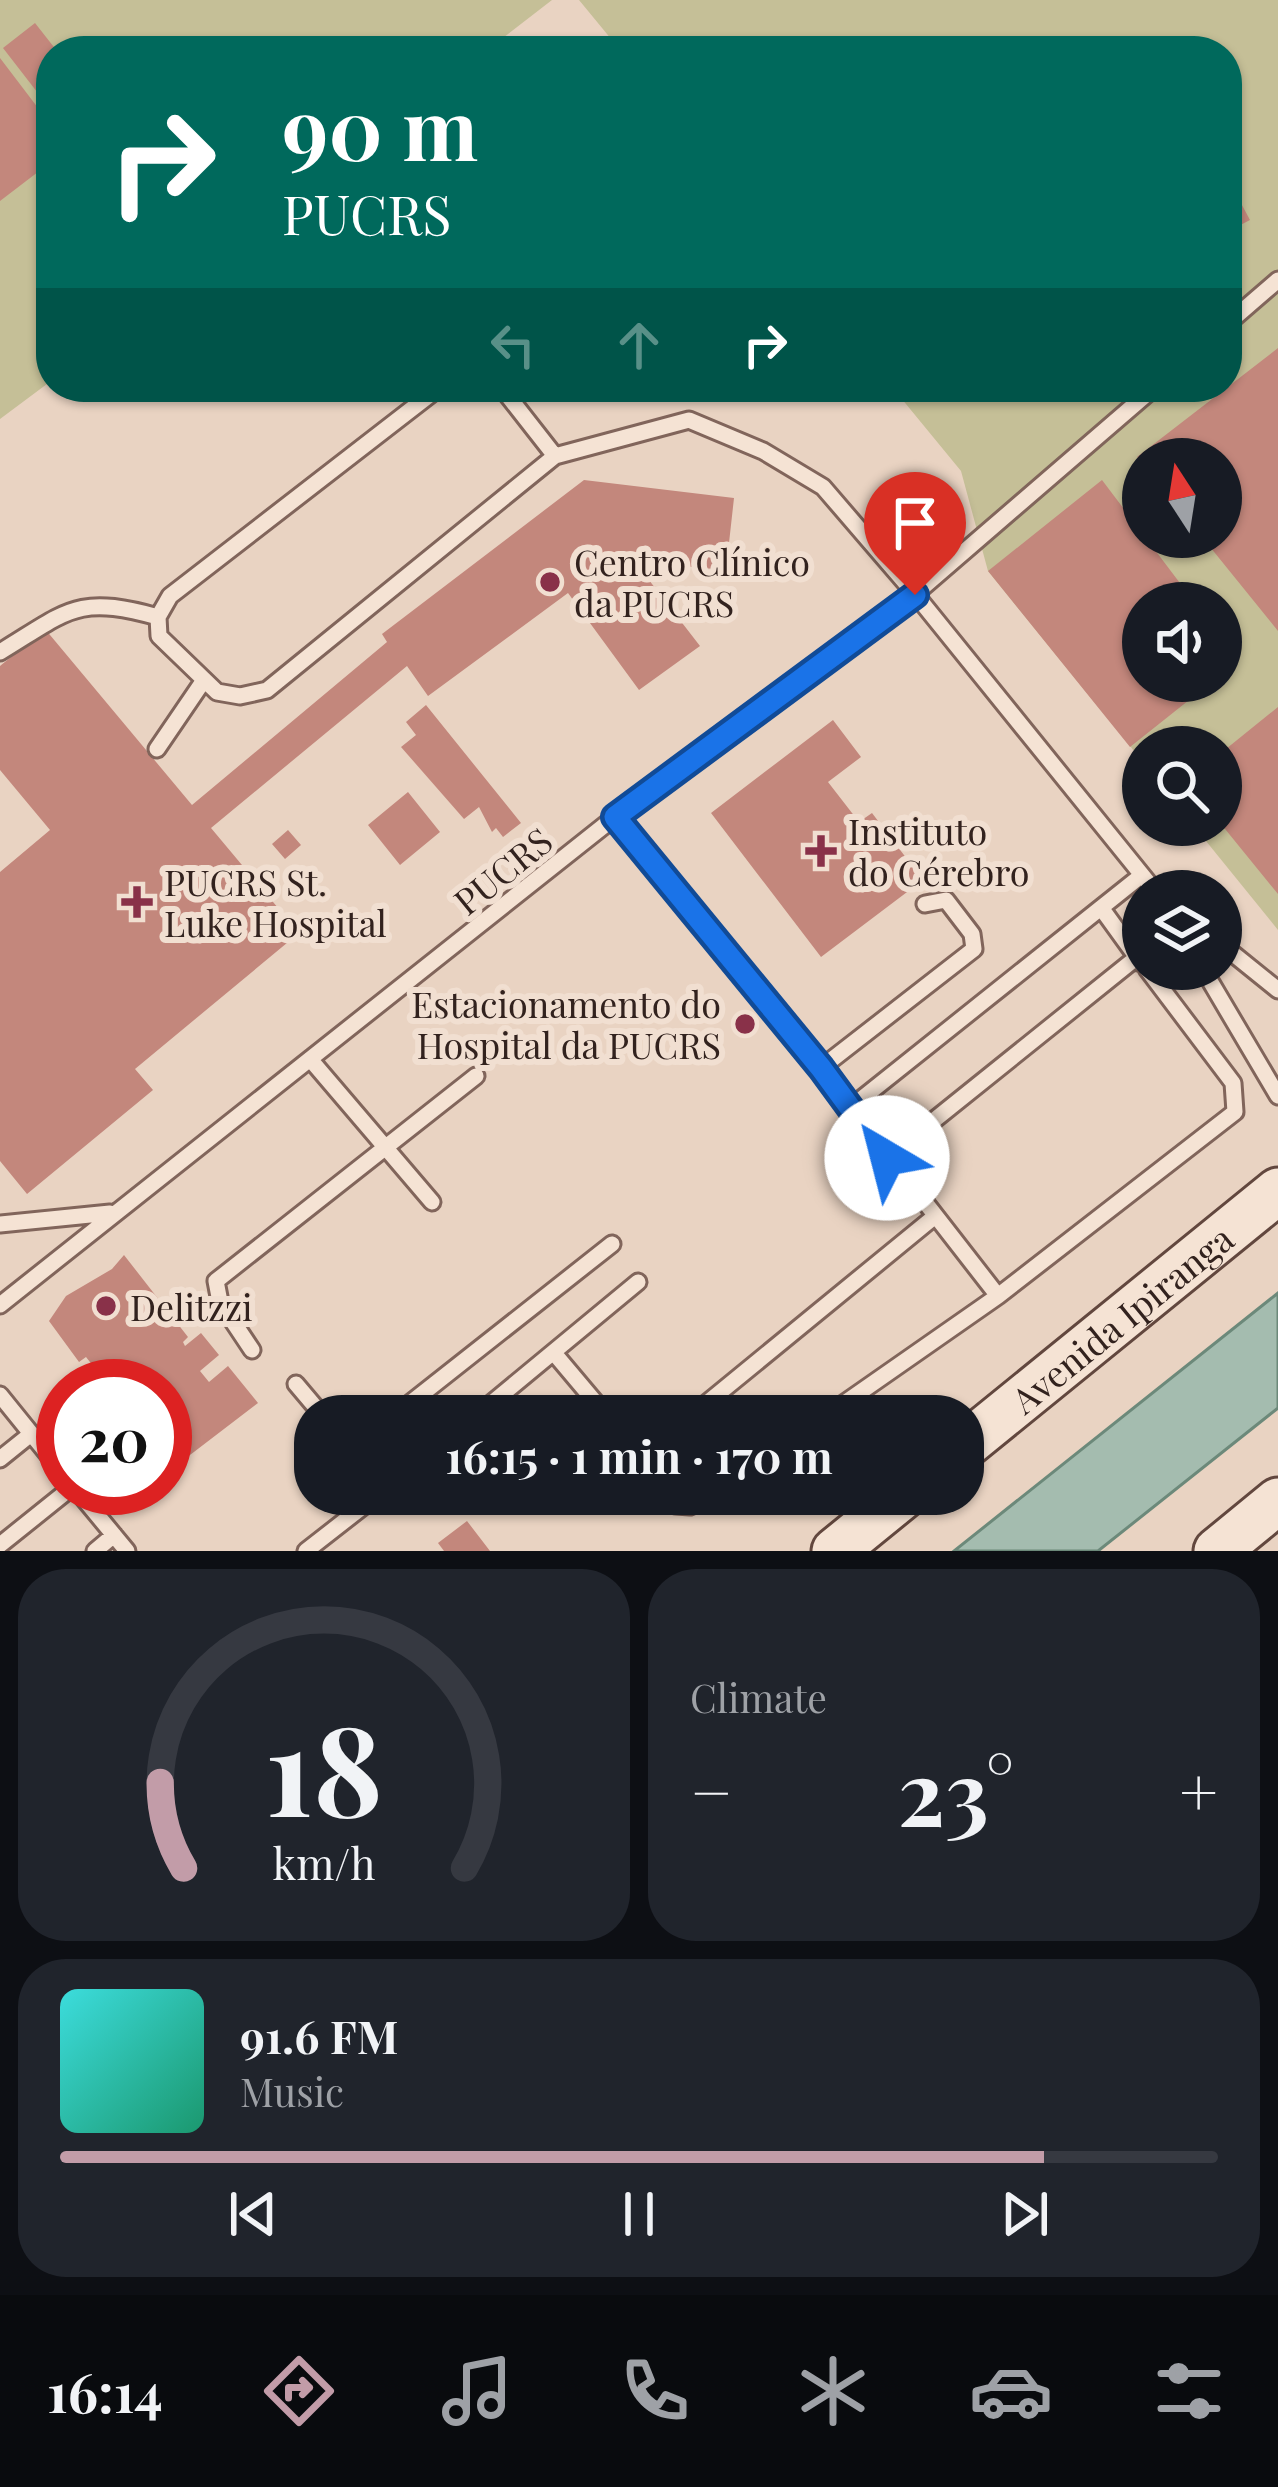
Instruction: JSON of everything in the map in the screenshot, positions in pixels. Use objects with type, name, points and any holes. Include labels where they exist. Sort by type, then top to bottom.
[{"type":"main road","name":"Avenida Ipiranga","points":[[984,1430],[1278,1191]]},
{"type":"main road","points":[[1216,1551],[1278,1501]]},
{"type":"main road","points":[[835,1551],[879,1515]]},
{"type":"lane","points":[[1242,311],[1278,280]]},
{"type":"lane","points":[[421,402],[170,596],[158,617],[159,636],[217,692],[240,696],[266,690],[555,455],[689,420],[763,451],[823,487],[1138,870]]},
{"type":"lane","points":[[513,402],[555,455]]},
{"type":"lane","name":"PUCRS","points":[[0,1305],[615,817],[915,595],[1138,402]]},
{"type":"lane","points":[[0,652],[75,607],[117,605],[158,617]]},
{"type":"lane","points":[[157,749],[204,680]]},
{"type":"lane","points":[[615,817],[821,1068],[998,1296]]},
{"type":"lane","points":[[850,1108],[1122,892]]},
{"type":"lane","points":[[821,1068],[974,949],[972,934],[946,901],[925,904]]},
{"type":"lane","points":[[1102,909],[1122,936]]},
{"type":"lane","points":[[1242,961],[1278,990]]},
{"type":"lane","points":[[887,1158],[1122,979]]},
{"type":"lane","points":[[856,1395],[998,1296],[1235,1112],[1233,1083],[1162,990]]},
{"type":"lane","points":[[1215,990],[1278,1096]]},
{"type":"lane","points":[[310,1059],[432,1202]]},
{"type":"lane","points":[[252,1349],[220,1302],[216,1281],[476,1076]]},
{"type":"lane","points":[[0,1224],[115,1213]]},
{"type":"lane","points":[[717,1395],[934,1217]]},
{"type":"lane","points":[[421,1395],[612,1244]]},
{"type":"lane","points":[[502,1395],[638,1282]]},
{"type":"lane","points":[[554,1353],[589,1395]]},
{"type":"lane","points":[[296,1384],[305,1395]]},
{"type":"lane","points":[[0,1395],[36,1439]]},
{"type":"lane","points":[[0,1459],[31,1433]]},
{"type":"lane","points":[[0,1545],[38,1515]]},
{"type":"lane","points":[[97,1515],[127,1551]]},
{"type":"lane","points":[[306,1551],[352,1515]]},
{"type":"lane","points":[[95,1551],[114,1535]]},
{"type":"shaded area","points":[[0,0],[552,0],[505,36],[36,36],[36,392],[0,419]]},
{"type":"shaded area","points":[[579,0],[1278,0],[1278,930],[1242,886],[1242,870],[1229,870],[1210,846],[1242,846],[1242,726],[1122,726],[1122,736],[988,571],[961,471],[904,402],[1242,402],[1242,36],[609,36]]},
{"type":"shaded area","points":[[1278,1293],[1278,1408],[1098,1551],[954,1551]]},
{"type":"building","points":[[35,23],[45,36],[36,36],[36,91],[3,48]]},
{"type":"building","points":[[0,58],[36,105],[36,173],[0,201]]},
{"type":"building","points":[[1278,348],[1278,631],[1219,558],[1242,558],[1242,438],[1162,438],[1208,402],[1242,402],[1242,376]]},
{"type":"building","name":"PUCRS St. Luke Hospital","points":[[584,480],[734,498],[726,570],[635,562],[700,646],[639,690],[568,593],[428,696],[407,666],[211,828],[299,933],[135,1069],[153,1090],[27,1194],[0,1161],[0,872],[50,830],[0,770],[0,666],[45,629],[192,805],[387,642],[382,634]]},
{"type":"building","points":[[1102,480],[1122,506],[1122,558],[1161,558],[1179,582],[1122,582],[1122,702],[1187,702],[1156,726],[1122,726],[1122,737],[988,571]]},
{"type":"building","points":[[426,705],[521,823],[503,837],[496,828],[492,832],[479,807],[464,819],[401,747],[416,735],[406,722]]},
{"type":"building","points":[[1278,707],[1278,894],[1239,846],[1242,736]]},
{"type":"building","name":"Instituto do Cérebro","points":[[833,720],[861,757],[828,782],[859,822],[872,813],[923,880],[821,957],[711,813]]},
{"type":"building","points":[[408,792],[440,832],[400,865],[368,825]]},
{"type":"building","points":[[288,830],[301,845],[285,859],[272,844]]},
{"type":"building","points":[[124,1255],[188,1337],[185,1346],[201,1333],[219,1355],[200,1371],[209,1382],[228,1366],[258,1403],[192,1453],[192,1359],[77,1359],[49,1321],[66,1296],[112,1269]]},
{"type":"building","points":[[467,1521],[490,1551],[444,1551],[438,1543]]},
{"type":"place","name":"Centro Clínico da PUCRS","points":[[550,582]]},
{"type":"place","name":"Instituto do Cérebro","points":[[821,851]]},
{"type":"place","name":"PUCRS St. Luke Hospital","points":[[137,902]]},
{"type":"place","name":"Estacionamento do Hospital da PUCRS","points":[[745,1024]]},
{"type":"place","name":"Delitzzi","points":[[106,1306]]},
{"type":"route","points":[[887,1158],[736,961],[615,817],[915,595]]}]
